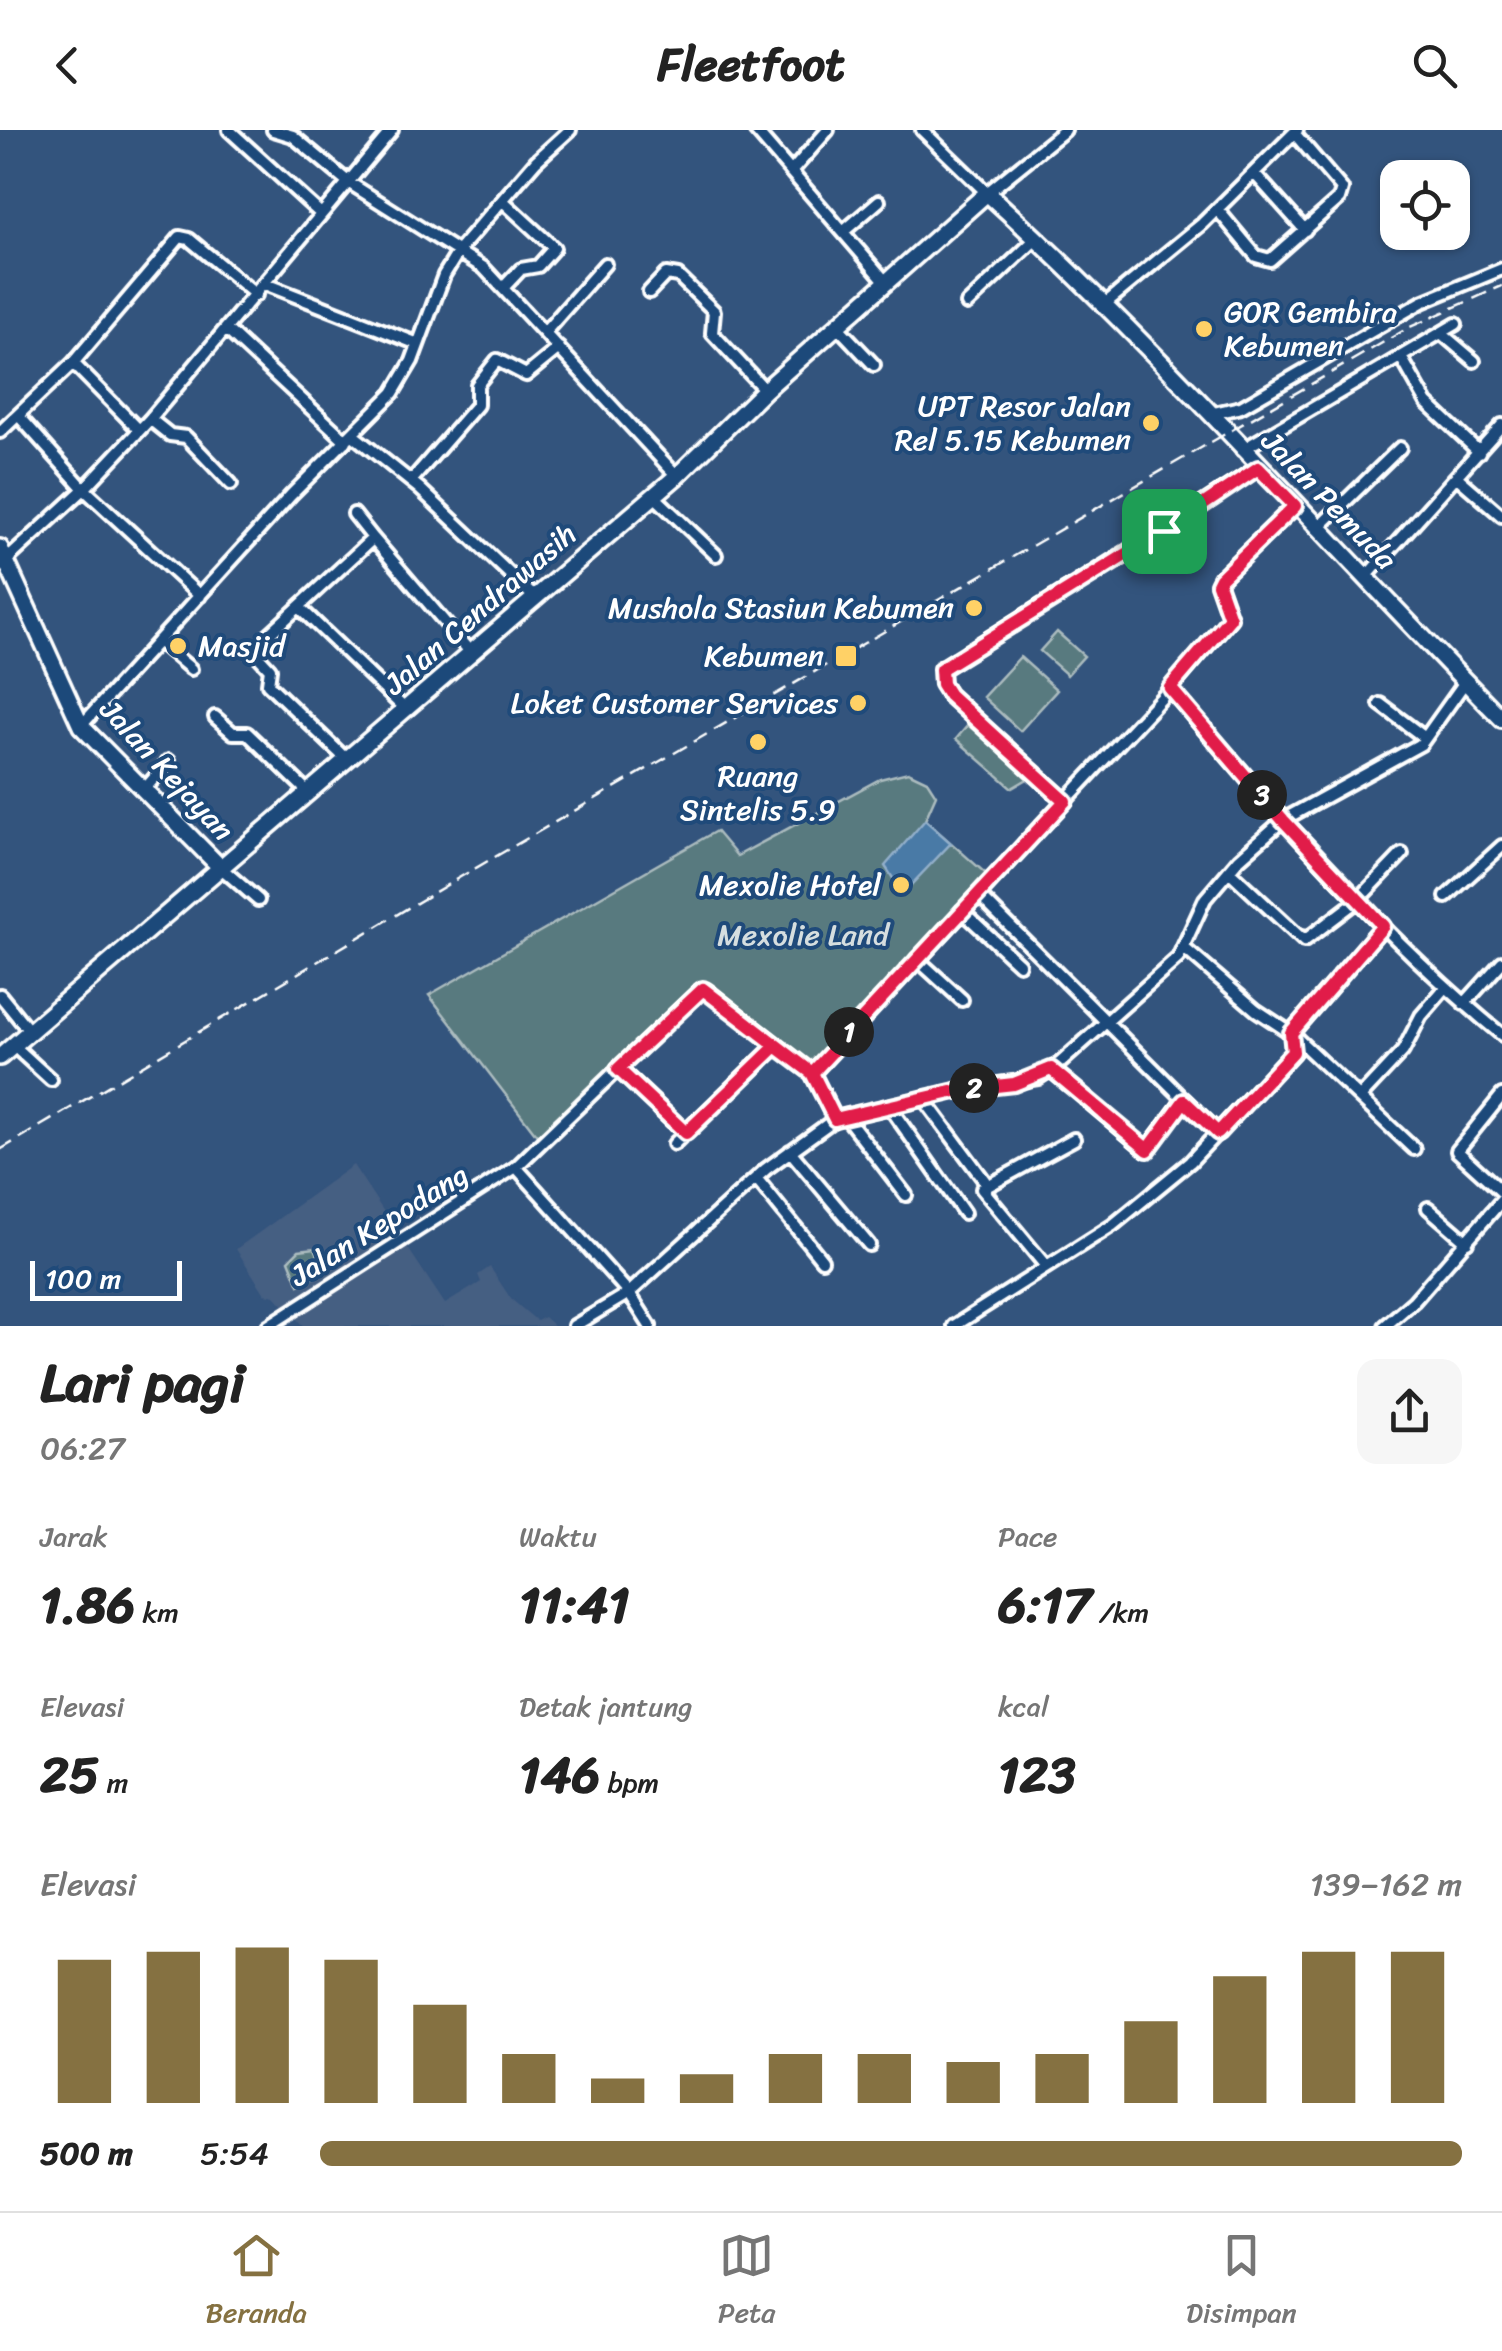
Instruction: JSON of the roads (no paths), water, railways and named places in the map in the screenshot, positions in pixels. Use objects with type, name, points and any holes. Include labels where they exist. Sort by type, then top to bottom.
[{"type":"main road","name":"Jalan Pemuda","points":[[987,192],[1106,303],[1258,468],[1502,719]]},
{"type":"main road","name":"Jalan Cendrawasih","points":[[0,1057],[678,476],[765,390],[987,192]]},
{"type":"main road","name":"Jalan Kejayan","points":[[2,559],[81,726],[220,867]]},
{"type":"street","points":[[229,130],[321,214]]},
{"type":"street","points":[[273,130],[292,136],[348,182],[460,249],[503,288],[678,476]]},
{"type":"street","points":[[81,726],[393,393],[418,344],[444,274],[460,249],[536,161],[570,130]]},
{"type":"street","points":[[755,130],[886,282]]},
{"type":"street","points":[[791,172],[828,130]]},
{"type":"street","points":[[922,130],[987,192],[1066,130]]},
{"type":"street","points":[[2,559],[84,489],[140,430],[389,131]]},
{"type":"street","points":[[1106,303],[1217,209],[1295,131],[1342,192],[1273,258],[1260,260],[1217,209]]},
{"type":"street","points":[[1254,172],[1305,230]]},
{"type":"street","points":[[844,232],[879,201]]},
{"type":"street","points":[[503,288],[521,269],[538,266],[554,248],[504,202]]},
{"type":"street","points":[[0,432],[73,363],[180,237],[189,239],[256,295]]},
{"type":"street","points":[[967,304],[1037,238]]},
{"type":"street","points":[[545,332],[605,264]]},
{"type":"street","points":[[1209,414],[1242,407],[1422,302],[1502,269]]},
{"type":"street","points":[[649,292],[666,274],[678,276],[714,311],[712,333],[765,390]]},
{"type":"street","points":[[265,284],[418,344]]},
{"type":"street","points":[[1242,450],[1456,324]]},
{"type":"street","points":[[837,326],[874,365]]},
{"type":"street","points":[[227,330],[349,438],[411,482],[535,598]]},
{"type":"street","points":[[1442,334],[1474,361]]},
{"type":"street","points":[[411,482],[478,404],[477,385],[499,358],[526,374],[559,348]]},
{"type":"street","points":[[1401,357],[1427,404],[1479,452]]},
{"type":"street","points":[[73,363],[140,430]]},
{"type":"street","points":[[18,415],[84,489],[200,596]]},
{"type":"street","points":[[150,418],[170,435],[186,437],[231,484]]},
{"type":"street","points":[[1365,578],[1479,452],[1497,439],[1502,425]]},
{"type":"street","points":[[1317,529],[1400,448]]},
{"type":"street","points":[[1065,801],[949,695],[942,684],[941,669],[1258,468]]},
{"type":"street","points":[[1456,477],[1502,516]]},
{"type":"street","points":[[654,496],[716,555]]},
{"type":"street","points":[[812,1073],[1170,688],[1230,618],[1218,584],[1221,578],[1295,506]]},
{"type":"street","points":[[354,514],[471,653]]},
{"type":"street","points":[[346,760],[268,684],[270,669],[257,655],[265,638],[374,538]]},
{"type":"street","points":[[299,607],[405,709]]},
{"type":"street","points":[[158,641],[190,669]]},
{"type":"street","points":[[574,1326],[629,1294],[756,1178],[841,1118],[923,1098],[1014,1084],[1051,1069],[1108,1023],[1184,948],[1199,908],[1229,870],[1283,820],[1403,757],[1425,738],[1466,682]]},
{"type":"street","points":[[1170,688],[1283,820],[1358,900],[1446,988],[1502,1035]]},
{"type":"street","points":[[1380,704],[1425,738]]},
{"type":"street","points":[[215,716],[233,733],[247,733],[308,792]]},
{"type":"street","points":[[143,791],[168,761]]},
{"type":"street","points":[[1446,896],[1502,846]]},
{"type":"street","points":[[1229,870],[1304,941],[1358,900],[1402,854]]},
{"type":"street","points":[[220,867],[258,900]]},
{"type":"street","points":[[978,894],[1218,1133]]},
{"type":"street","points":[[962,911],[1020,964]]},
{"type":"street","points":[[954,1326],[1113,1225],[1218,1133],[1293,1052],[1291,1033],[1383,926]]},
{"type":"street","points":[[1184,948],[1256,1010],[1291,1033],[1414,1148]]},
{"type":"street","points":[[917,959],[962,1000]]},
{"type":"street","points":[[1464,1004],[1502,962]]},
{"type":"street","points":[[1360,1097],[1403,1051],[1421,1016],[1446,988]]},
{"type":"street","name":"Jalan Kepodang","points":[[273,1325],[516,1167],[703,989],[776,1046]]},
{"type":"street","points":[[0,995],[30,1032]]},
{"type":"street","points":[[14,1046],[51,1080]]},
{"type":"street","points":[[674,1144],[776,1046],[812,1073],[841,1118],[906,1196]]},
{"type":"street","points":[[618,1069],[686,1133]]},
{"type":"street","points":[[1051,1069],[1146,1150],[1184,1101]]},
{"type":"street","points":[[1502,1095],[1457,1150],[1502,1192]]},
{"type":"street","points":[[923,1098],[987,1184]]},
{"type":"street","points":[[889,1106],[964,1212]]},
{"type":"street","points":[[1045,1265],[982,1190],[1074,1139]]},
{"type":"street","points":[[790,1152],[869,1245]]},
{"type":"street","points":[[516,1167],[629,1294],[650,1326]]},
{"type":"street","points":[[756,1178],[822,1260]]},
{"type":"street","points":[[1385,1326],[1502,1200]]},
{"type":"street","points":[[1428,1208],[1467,1242]]},
{"type":"railway","points":[[0,1150],[462,876],[1408,328],[1502,286]]},
{"type":"place","name":"GOR Gembira Kebumen","points":[[1204,329]]},
{"type":"place","name":"UPT Resor Jalan Rel 5.15 Kebumen","points":[[1151,423]]},
{"type":"place","name":"Mushola Stasiun Kebumen","points":[[974,608]]},
{"type":"place","name":"Masjid","points":[[178,646]]},
{"type":"place","name":"Kebumen","points":[[846,656]]},
{"type":"place","name":"Loket Customer Services","points":[[858,703]]},
{"type":"place","name":"Ruang Sintelis 5.9","points":[[758,742]]},
{"type":"place","name":"Mexolie Hotel","points":[[901,885]]},
{"type":"park label","name":"Mexolie Land","points":[[803,935]]}]
